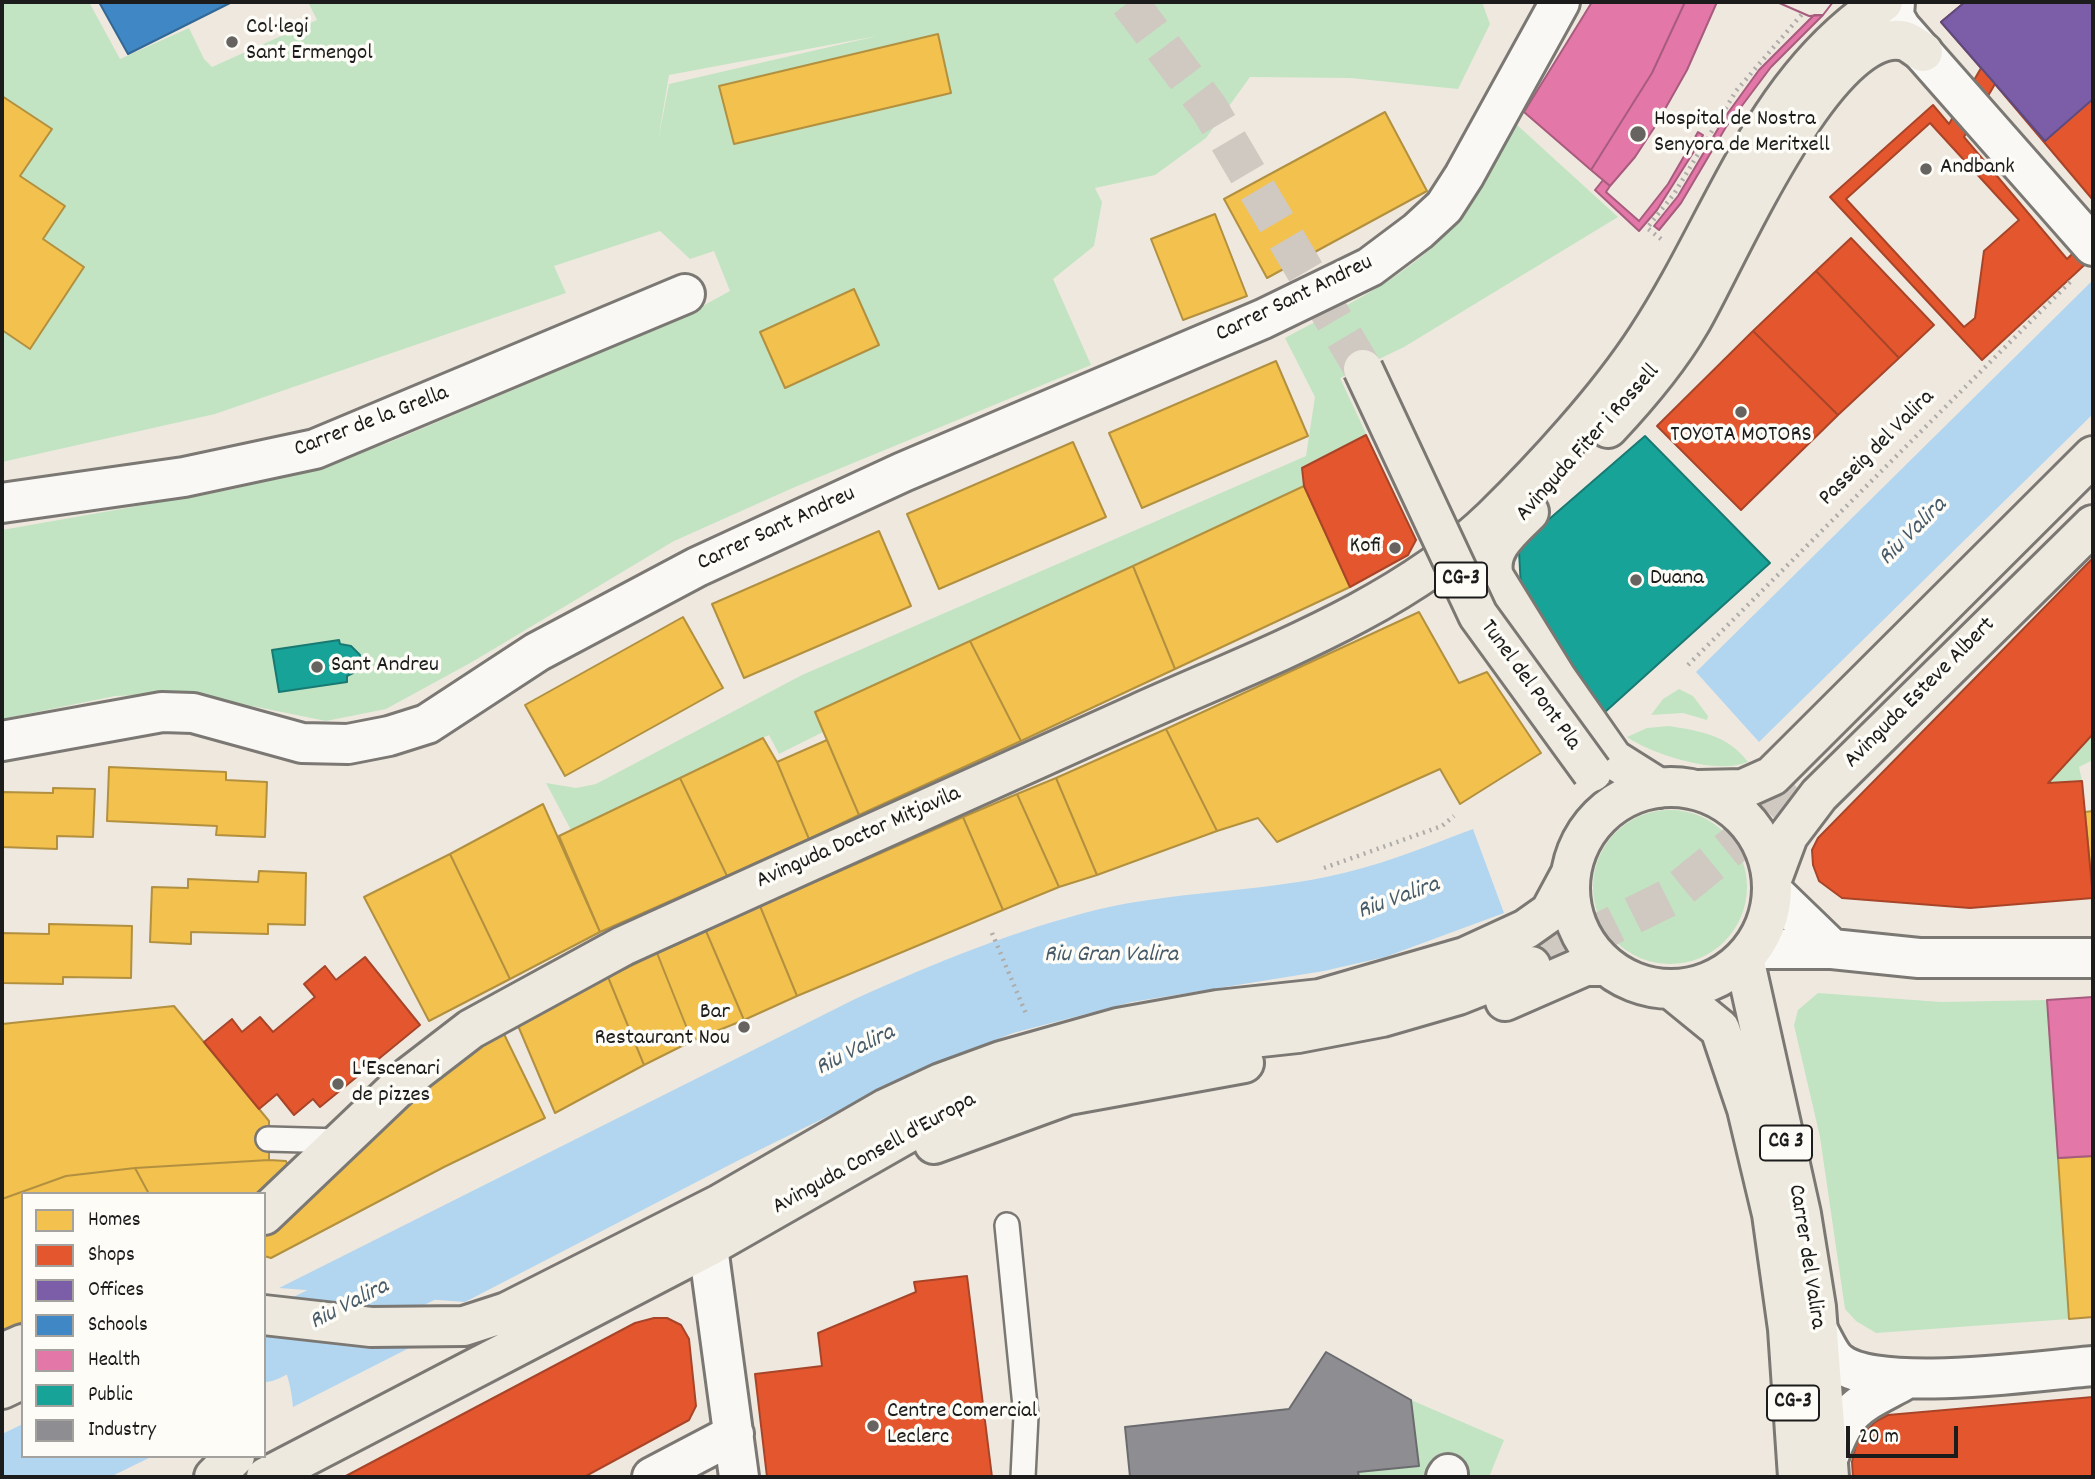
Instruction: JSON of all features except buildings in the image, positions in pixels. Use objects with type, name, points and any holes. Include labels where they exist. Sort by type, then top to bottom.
[{"type":"main road","name":"Avinguda Fiter i Rossell","points":[[1492,519],[1613,384],[1646,340],[1685,276],[1738,172],[1770,118],[1808,65],[1850,23],[1900,21],[1899,39],[1883,41],[1867,49],[1843,68],[1807,112],[1777,157],[1689,325],[1650,381],[1502,540],[1493,555],[1494,577]]},
{"type":"main road","name":"Tunel del Pont Pla","points":[[1363,369],[1478,615],[1592,772],[1597,820]]},
{"type":"main road","name":"Avinguda Esteve Albert","points":[[1664,790],[1743,789],[1772,776],[2093,456]]},
{"type":"main road","name":"Avinguda Esteve Albert","points":[[1804,779],[2093,490]]},
{"type":"main road","name":"Avinguda Doctor Mitjavila","points":[[266,1214],[410,1076],[471,1029],[623,946],[1318,633],[1435,566],[1492,519]]},
{"type":"main road","name":"Avinguda Esteve Albert","points":[[1772,885],[1788,836],[1819,795],[2093,525]]},
{"type":"main road","points":[[1435,566],[1456,560],[1476,562],[1494,577],[1557,680],[1613,759],[1664,790],[1718,799],[1748,822],[1762,843],[1772,885],[1766,921],[1748,953]]},
{"type":"main road","name":"Tunel del Pont Pla","points":[[1592,772],[1664,790]]},
{"type":"main road","name":"CG-3","points":[[1664,790],[1624,799],[1597,820],[1577,850],[1571,873],[1571,903],[1580,931],[1596,956],[1607,966],[1637,983],[1671,989],[1710,981],[1748,953]]},
{"type":"main road","name":"Avinguda Consell d'Europa","points":[[266,1315],[371,1327],[464,1326],[508,1312],[720,1204],[885,1109],[941,1083],[1001,1061],[1118,1028],[1219,1010],[1320,999],[1402,978],[1465,957],[1526,929],[1550,912],[1571,873]]},
{"type":"main road","name":"Carrer del Valira","points":[[1748,953],[1801,1214],[1817,1329],[1818,1471]]},
{"type":"main road","name":"Avinguda Consell d'Europa","points":[[266,1477],[708,1247],[934,1118],[994,1091],[1072,1065],[1186,1045],[1298,1033],[1381,1017],[1458,995],[1531,966]]},
{"type":"main road","points":[[817,1186],[1068,1095],[1208,1068],[1381,1044],[1458,1021],[1585,967],[1607,966]]},
{"type":"main road","name":"Carrer del Valira","points":[[1671,989],[1720,1030],[1747,1109],[1772,1214],[1788,1329],[1818,1471]]},
{"type":"main road","points":[[2,1353],[21,1345]]},
{"type":"main road","points":[[2,1389],[21,1380]]},
{"type":"main road","points":[[214,1477],[233,1458]]},
{"type":"street","points":[[1489,128],[1522,51],[1528,2]]},
{"type":"street","points":[[1489,128],[1560,2]]},
{"type":"street","points":[[1900,21],[2086,260]]},
{"type":"street","name":"Carrer Sant Andreu","points":[[2,741],[162,712],[193,713],[302,743],[348,744],[389,736],[427,724],[537,652],[697,566],[903,472],[1263,319],[1370,267],[1418,231],[1444,207],[1489,128]]},
{"type":"street","name":"Carrer de la Grella","points":[[2,503],[184,477],[315,449],[685,294]]},
{"type":"street","points":[[1772,885],[1832,948]]},
{"type":"street","points":[[1748,953],[1832,948],[1919,958],[2093,958]]},
{"type":"street","points":[[708,1247],[739,1477]]},
{"type":"street","points":[[1817,1329],[1837,1362],[1867,1374],[1905,1380],[2093,1366]]},
{"type":"street","points":[[1818,1471],[1840,1424],[1858,1405],[1905,1380]]},
{"type":"street","points":[[652,1477],[734,1434]]},
{"type":"lane","points":[[268,1139],[341,1140]]},
{"type":"lane","points":[[1007,1225],[1026,1416],[1023,1477]]},
{"type":"path","points":[[1668,229],[1660,240],[1647,228],[1674,194],[1736,91],[1803,13]]},
{"type":"path","name":"Passeig del Valira","points":[[1688,665],[2086,260]]},
{"type":"path","points":[[1324,868],[1442,826],[1454,816]]},
{"type":"path","points":[[992,933],[1030,1024]]},
{"type":"green space","points":[[2,2],[89,2],[120,59],[189,28],[204,59],[212,67],[317,20],[308,2],[1482,2],[1490,24],[1458,89],[1350,78],[1250,77],[1206,138],[1155,175],[1095,188],[1102,202],[1094,246],[1053,279],[1091,365],[795,487],[674,541],[472,662],[386,709],[326,721],[252,706],[228,709],[163,694],[115,696],[2,719],[2,530],[234,489],[388,443],[677,320],[730,291],[714,251],[690,259],[660,231],[554,266],[566,293],[215,414],[2,462]],"holes":[[[877,36],[669,84],[658,141],[669,75]]]},
{"type":"green space","points":[[1516,124],[1618,217],[1404,347],[1340,378],[1416,540],[1408,555],[1350,587],[1304,486],[819,711],[829,729],[779,754],[769,735],[571,830],[546,783],[576,788],[596,784],[802,675],[1306,456],[1315,397],[1285,338],[1363,296],[1413,264],[1435,245],[1474,199]]},
{"type":"green space","points":[[1679,689],[1693,696],[1708,716],[1707,720],[1683,713],[1651,715],[1663,699]]},
{"type":"green space","points":[[1669,726],[1702,732],[1722,740],[1748,762],[1735,765],[1703,765],[1669,756],[1627,737],[1647,728]]},
{"type":"green space","points":[[2093,734],[2093,760],[2079,767],[2082,781],[2048,783]]},
{"type":"green space","points":[[1670,810],[1699,816],[1724,833],[1741,858],[1747,887],[1741,916],[1724,941],[1699,958],[1670,964],[1641,958],[1616,941],[1599,916],[1593,887],[1599,858],[1616,833],[1641,816]]},
{"type":"green space","points":[[1818,993],[1941,1002],[2047,1000],[2069,1319],[1876,1333],[1856,1321],[1845,1309],[1820,1137],[1794,1025],[1798,1010]]},
{"type":"green space","points":[[1411,1400],[1504,1440],[1489,1477],[1359,1477],[1358,1472],[1419,1466]]},
{"type":"water","points":[[2093,280],[2093,414],[1759,742],[1696,672]]},
{"type":"water","name":"Riu Gran Valira","points":[[1473,829],[1504,913],[1385,957],[1324,971],[1132,1002],[1013,1033],[934,1064],[739,1160],[465,1302],[279,1288],[855,999],[975,948],[1068,917],[1128,903],[1270,886],[1345,873],[1401,856]]},
{"type":"water","points":[[268,1338],[415,1345],[293,1407],[285,1370]]},
{"type":"water","points":[[21,1425],[21,1458],[149,1458],[110,1477],[2,1477],[2,1434]]},
{"type":"waterway","name":"Riu Valira","points":[[266,1348],[452,1254]]},
{"type":"tunnel","points":[[1129,2],[1209,108],[1363,369]]},
{"type":"tunnel","points":[[1531,966],[1670,897],[1739,841],[1804,779]]},
{"type":"place","name":"Col·legi Sant Ermengol","points":[[232,42]]},
{"type":"place","name":"Hospital de Nostra Senyora de Meritxell","points":[[1638,134]]},
{"type":"place","name":"Andbank","points":[[1926,169]]},
{"type":"place","name":"TOYOTA MOTORS","points":[[1741,412]]},
{"type":"place","name":"Kofi","points":[[1395,548]]},
{"type":"place","name":"Duana","points":[[1636,580]]},
{"type":"place","name":"Sant Andreu","points":[[317,667]]},
{"type":"place","name":"Bar Restaurant Nou","points":[[744,1027]]},
{"type":"place","name":"L'Escenari de pizzes","points":[[338,1084]]},
{"type":"place","name":"Centre Comercial Leclerc","points":[[873,1426]]}]
